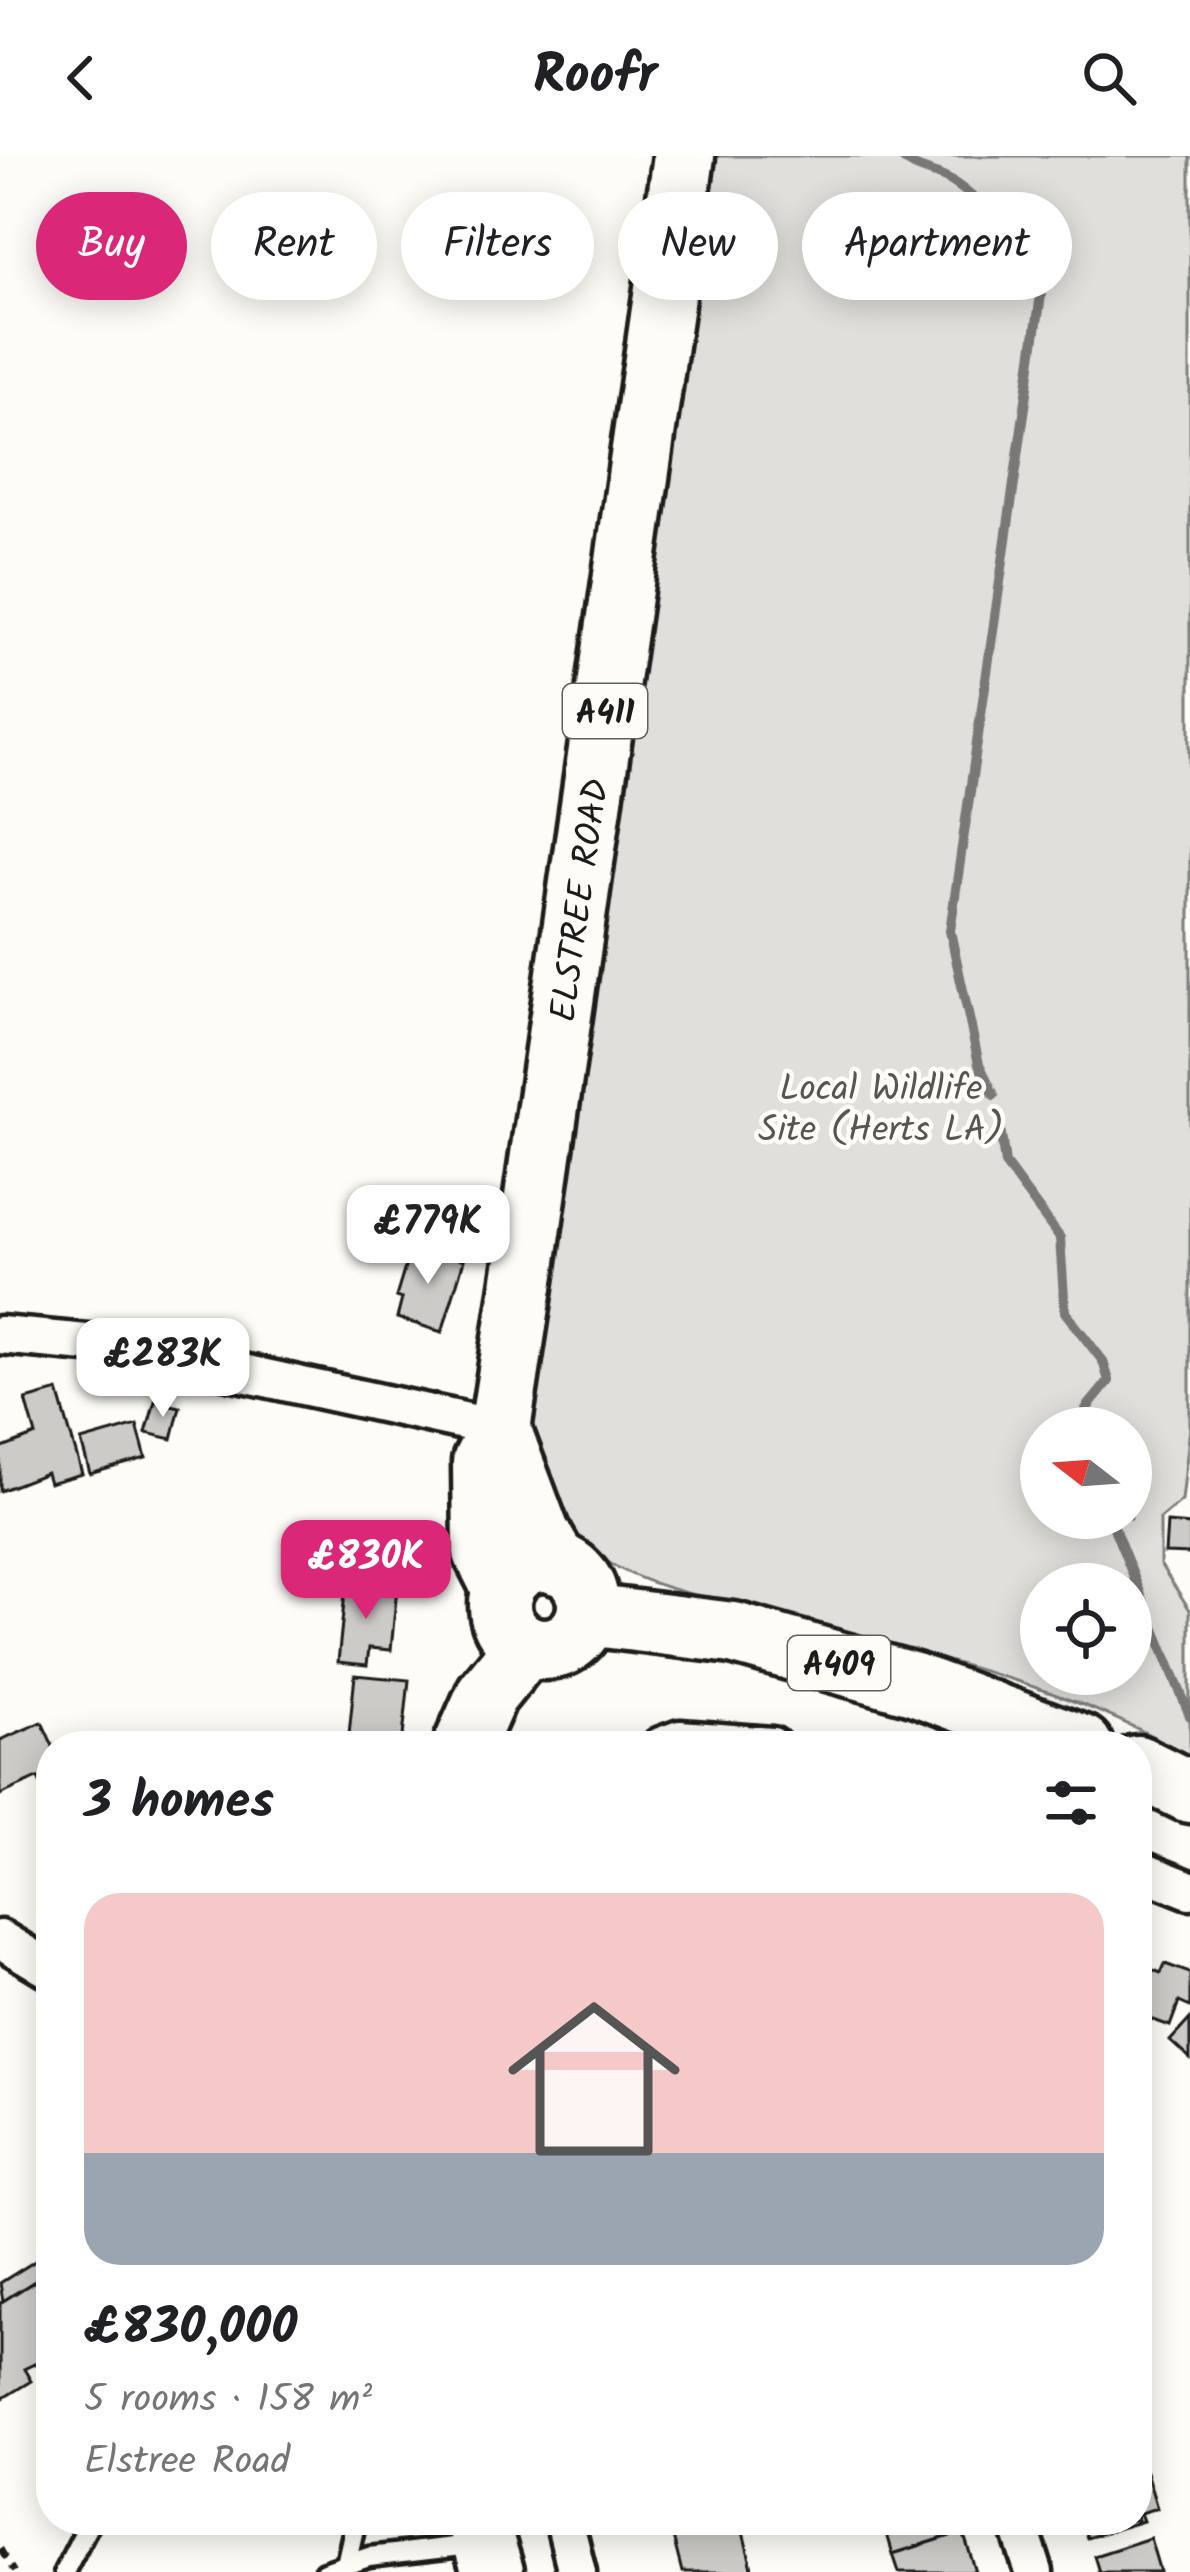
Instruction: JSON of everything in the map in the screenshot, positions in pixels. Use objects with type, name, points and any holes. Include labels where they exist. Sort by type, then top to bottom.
[{"type":"main road","name":"ELSTREE ROAD","points":[[526,1646],[502,1619],[503,1589],[484,1552],[483,1462],[500,1430],[684,156]]},
{"type":"main road","name":"ELSTREE ROAD","points":[[500,1430],[539,1533],[557,1564],[582,1583],[586,1615]]},
{"type":"main road","points":[[503,1589],[523,1567],[557,1564]]},
{"type":"main road","points":[[471,1731],[487,1694],[526,1646],[550,1649],[566,1644],[586,1615]]},
{"type":"main road","name":"A409","points":[[586,1615],[733,1633],[914,1684],[1041,1731]]},
{"type":"main road","points":[[1152,1773],[1190,1792]]},
{"type":"street","points":[[0,1335],[119,1346],[500,1430]]},
{"type":"street","points":[[1152,1875],[1190,1890]]},
{"type":"street","points":[[0,1940],[36,1961]]},
{"type":"street","points":[[568,2535],[578,2572]]},
{"type":"street","points":[[1022,2535],[1034,2572]]},
{"type":"lane","points":[[64,2572],[83,2535]]},
{"type":"lane","points":[[324,2572],[484,2545]]},
{"type":"path","points":[[0,2548],[14,2572]]},
{"type":"green space","name":"Local Wildlife Site (Herts LA)","points":[[698,156],[1190,156],[1190,1427],[1182,1501],[1160,1519],[1160,1564],[1190,1610],[1190,1757],[1152,1736],[1152,1731],[1056,1695],[1152,1695],[1152,1563],[1020,1563],[1020,1683],[645,1580],[586,1546],[549,1503],[522,1419],[678,300],[778,300],[778,192],[693,192]]},
{"type":"building","points":[[412,1244],[464,1260],[442,1332],[397,1318],[402,1299],[396,1297]]},
{"type":"building","points":[[58,1391],[82,1474],[49,1483],[46,1473],[0,1491],[0,1449],[36,1435],[26,1400]]},
{"type":"building","points":[[155,1401],[180,1407],[172,1439],[146,1433]]},
{"type":"building","points":[[137,1425],[146,1458],[90,1474],[81,1441]]},
{"type":"building","points":[[1167,1523],[1190,1525],[1190,1554],[1165,1553]]},
{"type":"building","points":[[346,1583],[397,1588],[391,1650],[369,1648],[367,1665],[338,1662]]},
{"type":"building","points":[[355,1675],[409,1680],[404,1731],[349,1731]]},
{"type":"building","points":[[42,1722],[46,1731],[36,1731],[36,1779],[0,1795],[0,1740]]},
{"type":"building","points":[[1165,1964],[1190,1973],[1190,2007],[1179,2002],[1170,2026],[1152,2019],[1152,1969],[1161,1973]]},
{"type":"building","points":[[1190,2019],[1190,2059],[1170,2041]]},
{"type":"building","points":[[36,2260],[36,2280],[3,2301],[0,2283]]},
{"type":"building","points":[[36,2280],[36,2363],[24,2369],[31,2381],[0,2400],[0,2303]]},
{"type":"building","points":[[673,2535],[744,2535],[753,2572],[682,2572]]},
{"type":"building","points":[[887,2535],[953,2535],[893,2554]]},
{"type":"building","points":[[964,2535],[976,2572],[899,2572],[893,2554]]},
{"type":"building","points":[[1150,2538],[1160,2572],[1099,2572],[1094,2556]]},
{"type":"waterway","points":[[900,156],[966,191],[1014,248],[1041,295],[950,931],[979,1064],[994,1095]]},
{"type":"waterway","points":[[1000,1127],[1005,1164],[1060,1238],[1065,1312],[1103,1361],[1109,1381],[1088,1407]]},
{"type":"waterway","points":[[1118,1539],[1190,1716]]}]
